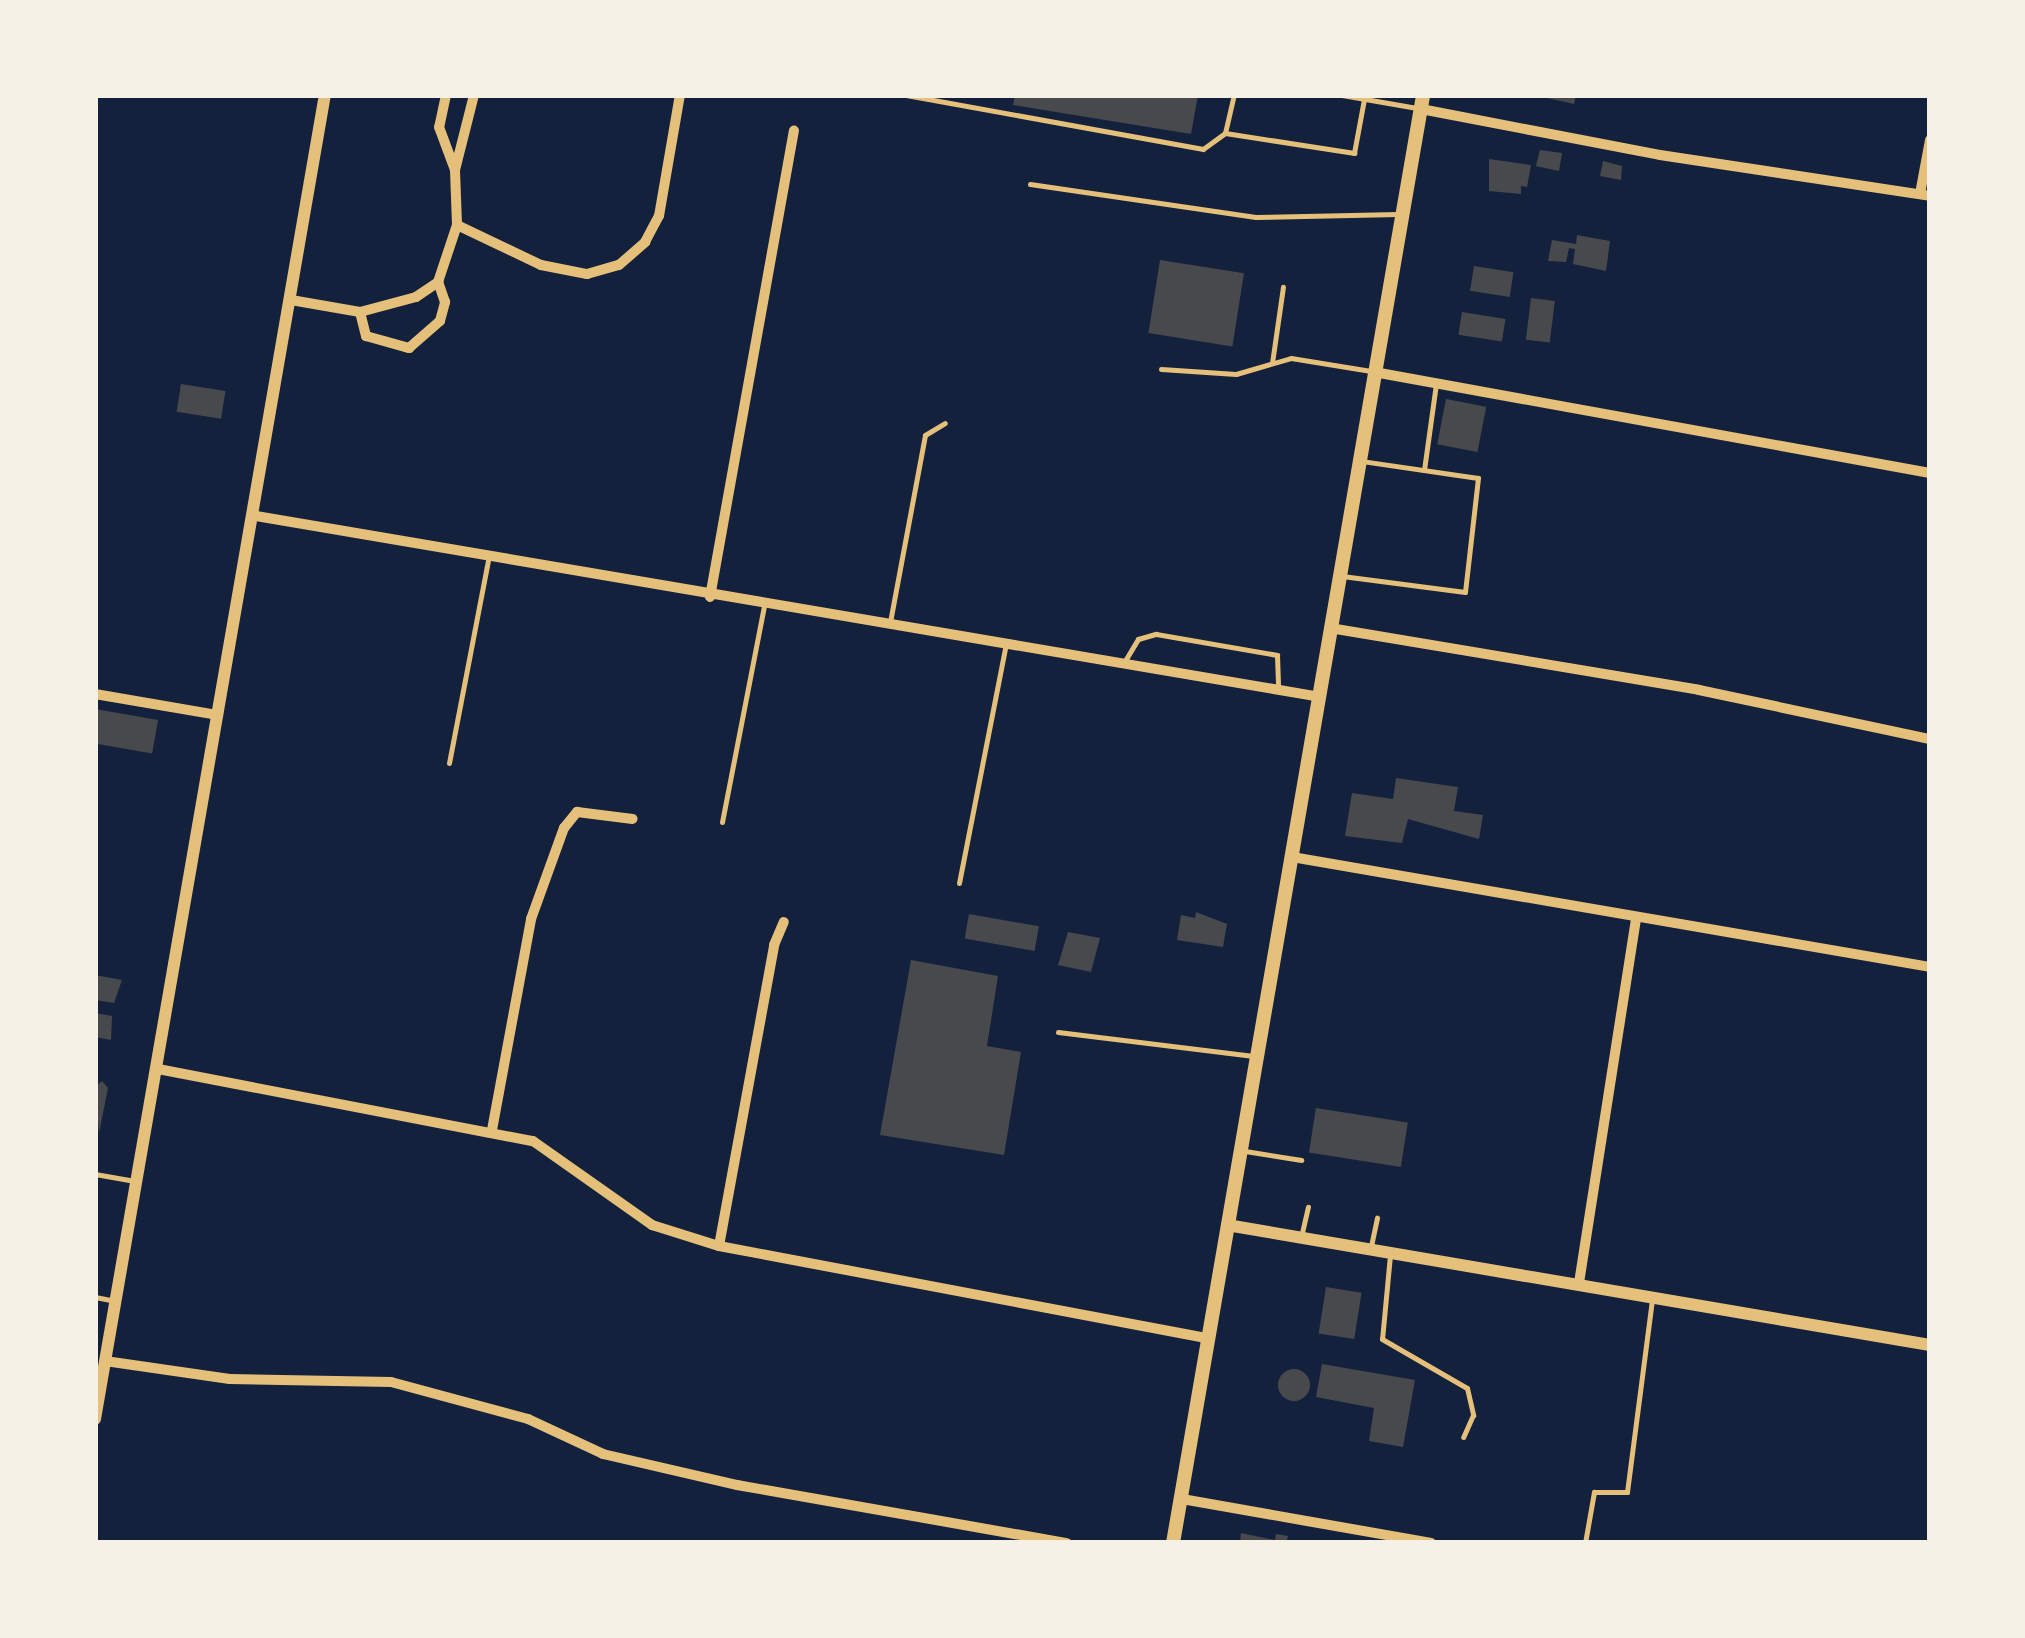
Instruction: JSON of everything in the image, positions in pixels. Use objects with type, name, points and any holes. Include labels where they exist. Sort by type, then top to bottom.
[{"type":"main road","points":[[1174,1543],[1422,102]]},
{"type":"street","points":[[95,1420],[256,516],[325,95]]},
{"type":"street","points":[[446,95],[439,127],[455,170]]},
{"type":"street","points":[[292,300],[360,312],[416,297],[438,282],[457,225],[455,170],[474,95]]},
{"type":"street","points":[[457,225],[541,265],[588,274],[618,265],[645,242],[660,216],[680,95]]},
{"type":"street","points":[[1422,102],[1660,155],[1925,195],[1930,140]]},
{"type":"street","points":[[710,597],[794,131]]},
{"type":"street","points":[[360,312],[366,336],[409,348],[440,321],[445,302],[438,282]]},
{"type":"street","points":[[1374,372],[1930,474]]},
{"type":"street","points":[[256,516],[489,553],[710,597],[1320,697]]},
{"type":"street","points":[[1330,628],[1700,690],[1930,739]]},
{"type":"street","points":[[95,694],[218,715]]},
{"type":"street","points":[[492,1130],[531,919],[564,828],[577,812],[633,819]]},
{"type":"street","points":[[1292,857],[1930,967]]},
{"type":"street","points":[[1579,1284],[1636,917]]},
{"type":"street","points":[[720,1246],[774,944],[784,922]]},
{"type":"street","points":[[158,1070],[492,1130],[533,1141],[652,1225],[720,1246],[1207,1338]]},
{"type":"street","points":[[1227,1224],[1930,1345]]},
{"type":"street","points":[[105,1361],[230,1379],[390,1382],[528,1419],[603,1454],[737,1485],[1067,1543]]},
{"type":"street","points":[[1182,1499],[1431,1543]]},
{"type":"lane","points":[[906,95],[1203,149],[1225,133],[1234,95]]},
{"type":"lane","points":[[1342,95],[1422,102]]},
{"type":"lane","points":[[1225,133],[1354,154],[1366,98]]},
{"type":"lane","points":[[1030,184],[1256,218],[1401,214]]},
{"type":"lane","points":[[1272,363],[1283,286]]},
{"type":"lane","points":[[1161,369],[1236,374],[1291,358],[1374,372]]},
{"type":"lane","points":[[1424,470],[1436,382]]},
{"type":"lane","points":[[890,625],[925,435],[945,423]]},
{"type":"lane","points":[[1339,576],[1464,592],[1478,478],[1358,460]]},
{"type":"lane","points":[[449,763],[489,553]]},
{"type":"lane","points":[[722,822],[764,605]]},
{"type":"lane","points":[[1123,664],[1138,639],[1156,634],[1277,655],[1278,690]]},
{"type":"lane","points":[[959,883],[1006,644]]},
{"type":"lane","points":[[1058,1032],[1256,1056]]},
{"type":"lane","points":[[1240,1150],[1301,1160]]},
{"type":"lane","points":[[95,1174],[136,1181]]},
{"type":"lane","points":[[1301,1237],[1308,1207]]},
{"type":"lane","points":[[1370,1248],[1377,1218]]},
{"type":"lane","points":[[1391,1252],[1380,1310],[1382,1338],[1468,1388],[1473,1415],[1464,1437]]},
{"type":"lane","points":[[95,1297],[119,1301]]},
{"type":"lane","points":[[1585,1543],[1594,1492],[1627,1492],[1652,1297]]},
{"type":"building","points":[[1015,95],[1198,95],[1191,134],[1013,105]]},
{"type":"building","points":[[1534,95],[1576,95],[1574,104]]},
{"type":"building","points":[[1540,150],[1562,153],[1559,171],[1536,166]]},
{"type":"building","points":[[1489,159],[1531,165],[1527,187],[1521,186],[1521,194],[1489,191]]},
{"type":"building","points":[[1603,161],[1622,166],[1621,180],[1600,176]]},
{"type":"building","points":[[1577,235],[1610,241],[1606,271],[1573,264],[1575,249],[1569,248],[1566,262],[1548,261],[1552,240],[1576,244]]},
{"type":"building","points":[[1160,260],[1244,273],[1232,346],[1148,333]]},
{"type":"building","points":[[1474,266],[1514,272],[1510,297],[1470,291]]},
{"type":"building","points":[[1531,298],[1555,301],[1550,343],[1526,340]]},
{"type":"building","points":[[1462,312],[1505,319],[1502,342],[1458,335]]},
{"type":"building","points":[[181,384],[225,391],[221,419],[177,412]]},
{"type":"building","points":[[1446,399],[1486,407],[1477,452],[1437,444]]},
{"type":"building","points":[[95,709],[158,720],[152,754],[95,744]]},
{"type":"building","points":[[1396,778],[1458,787],[1454,811],[1483,815],[1479,839],[1408,819],[1402,843],[1345,836],[1352,793],[1393,799]]},
{"type":"building","points":[[1196,912],[1227,924],[1223,947],[1177,940],[1181,915],[1195,918]]},
{"type":"building","points":[[969,914],[1039,926],[1035,951],[965,939]]},
{"type":"building","points":[[1068,932],[1100,938],[1091,972],[1058,965]]},
{"type":"building","points":[[911,960],[998,976],[987,1046],[1021,1052],[1004,1155],[880,1135]]},
{"type":"building","points":[[95,975],[122,980],[114,1003],[95,1000]]},
{"type":"building","points":[[95,1013],[112,1016],[111,1040],[95,1037]]},
{"type":"building","points":[[102,1081],[108,1088],[99,1133],[95,1087]]},
{"type":"building","points":[[1316,1108],[1408,1123],[1401,1167],[1309,1152]]},
{"type":"building","points":[[1326,1287],[1362,1293],[1354,1339],[1319,1333]]},
{"type":"building","points":[[1322,1364],[1415,1380],[1403,1447],[1369,1441],[1374,1408],[1316,1397]]},
{"type":"building","points":[[1294,1369],[1305,1374],[1310,1385],[1305,1396],[1294,1401],[1283,1396],[1278,1385],[1283,1374]]},
{"type":"building","points":[[1241,1533],[1275,1540],[1276,1534],[1288,1536],[1286,1543],[1240,1543]]}]
